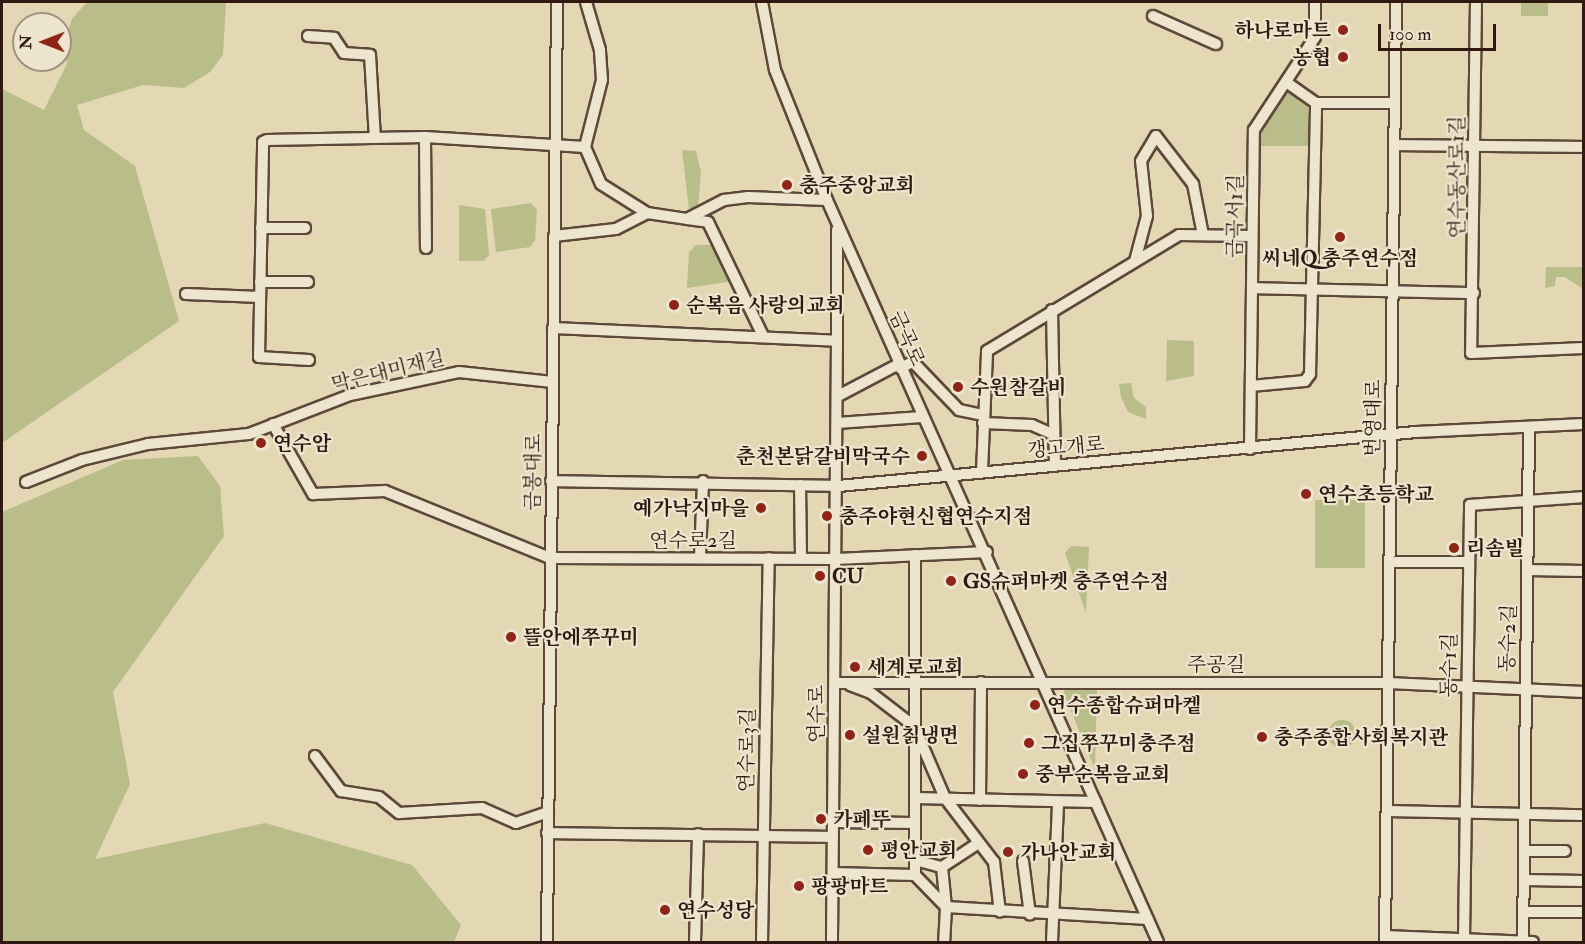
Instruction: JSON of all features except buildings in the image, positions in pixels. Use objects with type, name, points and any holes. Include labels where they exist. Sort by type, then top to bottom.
[{"type":"street","name":"금봉대로","points":[[547,942],[557,2]]},
{"type":"street","points":[[586,2],[600,50],[602,80],[585,147],[601,184],[647,213],[708,222],[763,336]]},
{"type":"street","name":"금곡로","points":[[762,2],[775,70],[837,224],[949,477],[987,552],[1158,942]]},
{"type":"street","name":"금곡서1길","points":[[1250,449],[1254,129],[1315,37],[1315,2]]},
{"type":"street","name":"번영대로","points":[[1385,939],[1396,2]]},
{"type":"street","name":"연수동산로1길","points":[[1476,2],[1474,293],[1471,353],[1584,348]]},
{"type":"street","points":[[1153,16],[1216,44]]},
{"type":"street","points":[[308,36],[334,38],[344,53],[370,55],[375,138]]},
{"type":"street","points":[[1286,82],[1316,103],[1395,103]]},
{"type":"street","points":[[1251,386],[1309,378],[1316,103]]},
{"type":"street","points":[[1135,261],[1147,216],[1141,161],[1156,136],[1193,184],[1203,235]]},
{"type":"street","points":[[425,137],[426,248]]},
{"type":"street","points":[[309,360],[259,357],[263,142],[425,137],[556,142],[585,147]]},
{"type":"street","points":[[1394,145],[1584,147]]},
{"type":"street","points":[[687,219],[732,199],[827,200]]},
{"type":"street","points":[[554,236],[616,229],[647,213]]},
{"type":"street","name":"연수로","points":[[832,942],[833,837],[840,683],[836,559],[837,224]]},
{"type":"street","points":[[261,228],[305,228]]},
{"type":"street","points":[[982,472],[987,351],[1179,235],[1252,236]]},
{"type":"street","points":[[260,282],[308,282]]},
{"type":"street","points":[[1252,288],[1474,293]]},
{"type":"street","points":[[186,294],[260,297]]},
{"type":"street","points":[[1052,310],[1055,465]]},
{"type":"street","points":[[553,328],[837,340]]},
{"type":"street","points":[[838,396],[913,362],[959,410],[983,419],[1032,426],[1054,435]]},
{"type":"street","name":"막은대미재길","points":[[26,482],[82,460],[148,444],[218,441],[273,424],[350,395],[459,372],[552,382]]},
{"type":"street","points":[[837,423],[922,417]]},
{"type":"street","points":[[273,424],[313,494],[385,491],[550,558]]},
{"type":"street","name":"갱고개로","points":[[551,481],[703,481],[838,486],[1391,434],[1584,424]]},
{"type":"street","name":"동수2길","points":[[1523,942],[1524,690],[1529,427]]},
{"type":"street","points":[[700,557],[703,481]]},
{"type":"street","points":[[800,485],[801,559]]},
{"type":"street","name":"동수1길","points":[[1464,939],[1470,505],[1584,497]]},
{"type":"street","name":"연수로2길","points":[[550,558],[836,559],[987,552]]},
{"type":"street","points":[[915,555],[913,682],[915,875],[946,907],[1030,915],[1148,919]]},
{"type":"street","name":"연수로3길","points":[[762,942],[769,558]]},
{"type":"street","points":[[1389,562],[1468,562]]},
{"type":"street","points":[[1528,570],[1584,571]]},
{"type":"street","points":[[840,683],[1044,681]]},
{"type":"street","name":"주공길","points":[[1044,681],[1388,682],[1584,692]]},
{"type":"street","points":[[980,800],[981,682]]},
{"type":"street","points":[[840,683],[871,693],[914,726],[945,798],[977,844],[994,862],[1000,912]]},
{"type":"street","points":[[315,756],[341,791],[379,797],[399,813],[482,808],[516,823],[548,812]]},
{"type":"street","points":[[915,798],[1096,802]]},
{"type":"street","points":[[1052,942],[1058,802]]},
{"type":"street","points":[[1387,812],[1584,815]]},
{"type":"street","points":[[834,822],[915,823]]},
{"type":"street","points":[[548,832],[833,837]]},
{"type":"street","points":[[695,942],[698,834]]},
{"type":"street","points":[[915,860],[942,867],[977,844]]},
{"type":"street","points":[[1524,851],[1565,851]]},
{"type":"street","points":[[1023,861],[1030,915]]},
{"type":"street","points":[[942,867],[946,907],[944,942]]},
{"type":"street","points":[[833,873],[915,875]]},
{"type":"street","points":[[1524,880],[1584,881]]},
{"type":"street","points":[[1524,912],[1584,912]]},
{"type":"street","points":[[1385,939],[1533,942]]},
{"type":"green space","points":[[87,2],[226,2],[223,55],[210,72],[184,88],[143,85],[77,105],[84,130],[135,166],[179,321],[2,443],[2,89],[44,110],[63,72],[72,72],[72,19]]},
{"type":"green space","points":[[1521,3],[1548,3],[1548,16],[1521,16]]},
{"type":"green space","points":[[1280,91],[1293,92],[1310,106],[1310,146],[1254,146],[1254,130]]},
{"type":"green space","points":[[682,150],[696,151],[701,172],[698,206],[689,209]]},
{"type":"green space","points":[[531,203],[537,210],[535,240],[530,247],[496,252],[491,209]]},
{"type":"green space","points":[[459,205],[485,209],[489,255],[484,261],[459,261]]},
{"type":"green space","points":[[696,245],[711,245],[734,281],[687,288],[689,252]]},
{"type":"green space","points":[[1546,267],[1583,267],[1583,289],[1565,277],[1556,277],[1555,286],[1545,288]]},
{"type":"green space","points":[[1167,340],[1194,341],[1194,376],[1166,381]]},
{"type":"green space","points":[[1131,383],[1134,398],[1146,407],[1146,419],[1128,412],[1121,397],[1119,384]]},
{"type":"green space","points":[[198,456],[220,486],[224,536],[113,692],[130,784],[95,859],[265,823],[412,865],[461,925],[454,942],[2,942],[2,512],[123,460]]},
{"type":"green space","points":[[1315,500],[1365,500],[1365,568],[1315,568]]},
{"type":"green space","points":[[1071,546],[1089,547],[1086,613],[1065,553]]},
{"type":"green space","points":[[1097,687],[1095,769],[1064,694],[1065,688]]},
{"type":"green space","points":[[1342,720],[1352,724],[1356,734],[1352,744],[1342,748],[1332,744],[1328,734],[1332,724]]},
{"type":"place","name":"하나로마트","points":[[1343,30]]},
{"type":"place","name":"농협","points":[[1343,57]]},
{"type":"place","name":"충주중앙교회","points":[[787,185]]},
{"type":"place","name":"씨네Q 충주연수점","points":[[1340,237]]},
{"type":"place","name":"순복음 사랑의교회","points":[[674,305]]},
{"type":"place","name":"수원참갈비","points":[[958,387]]},
{"type":"place","name":"연수암","points":[[261,443]]},
{"type":"place","name":"춘천본닭갈비막국수","points":[[922,456]]},
{"type":"place","name":"연수초등학교","points":[[1306,494]]},
{"type":"place","name":"예가낙지마을","points":[[761,508]]},
{"type":"place","name":"충주야현신협연수지점","points":[[827,516]]},
{"type":"place","name":"리솜빌","points":[[1454,548]]},
{"type":"place","name":"CU","points":[[820,576]]},
{"type":"place","name":"GS슈퍼마켓 충주연수점","points":[[951,581]]},
{"type":"place","name":"뜰안에쭈꾸미","points":[[511,637]]},
{"type":"place","name":"세계로교회","points":[[855,667]]},
{"type":"place","name":"연수종합슈퍼마켙","points":[[1035,705]]},
{"type":"place","name":"설원칡냉면","points":[[850,735]]},
{"type":"place","name":"충주종합사회복지관","points":[[1262,737]]},
{"type":"place","name":"그집쭈꾸미충주점","points":[[1029,743]]},
{"type":"place","name":"중부순복음교회","points":[[1023,774]]},
{"type":"place","name":"카페뚜","points":[[821,819]]},
{"type":"place","name":"평안교회","points":[[868,850]]},
{"type":"place","name":"가나안교회","points":[[1008,852]]},
{"type":"place","name":"팡팡마트","points":[[799,886]]},
{"type":"place","name":"연수성당","points":[[665,910]]}]
